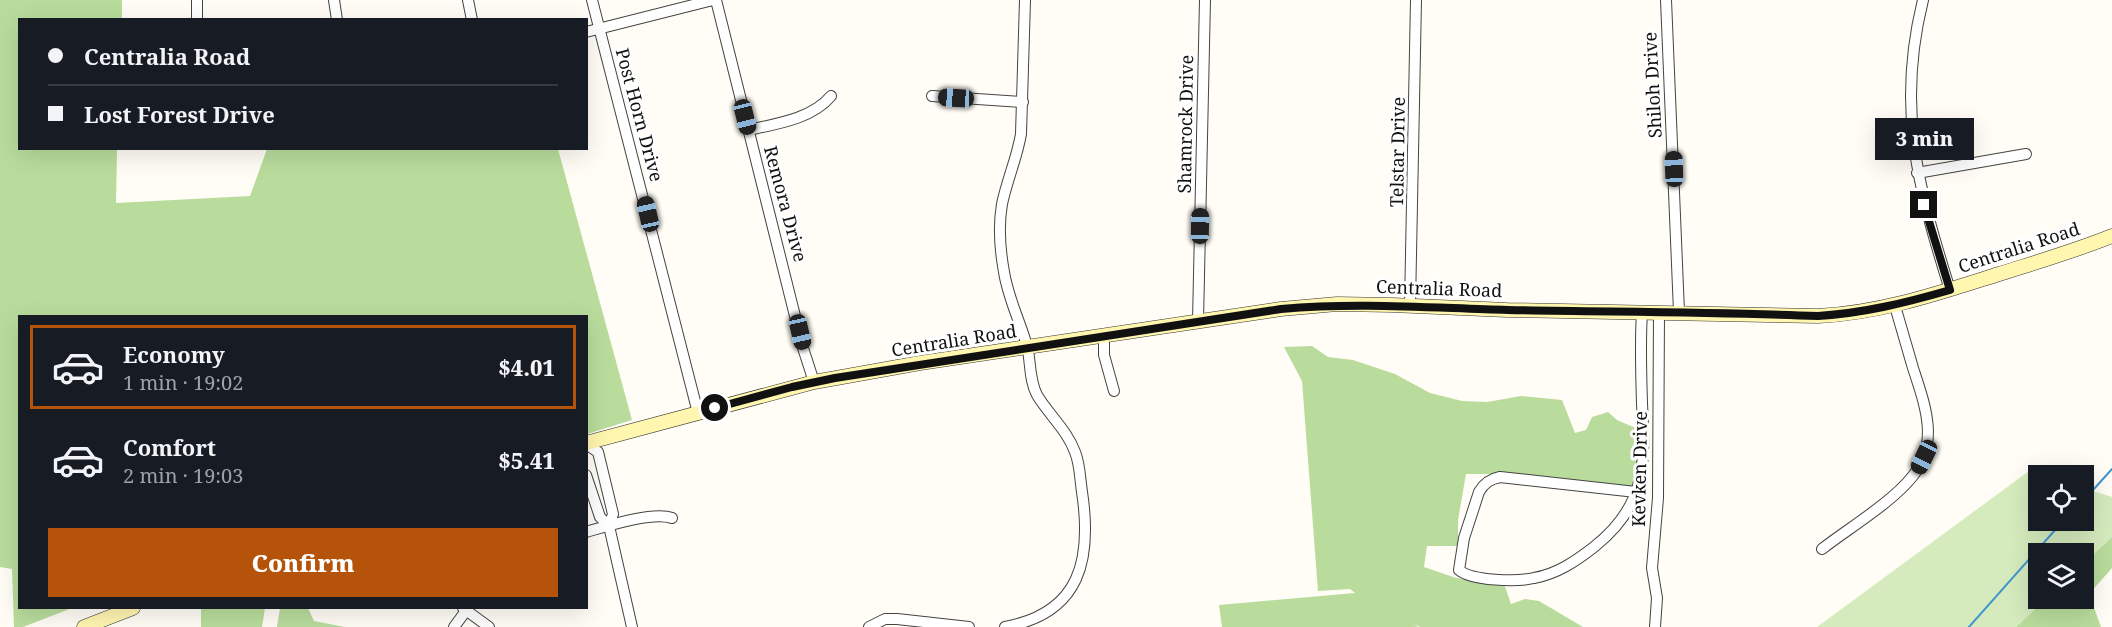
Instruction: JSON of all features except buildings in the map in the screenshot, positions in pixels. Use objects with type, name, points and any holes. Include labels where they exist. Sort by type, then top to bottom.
[{"type":"main road","name":"Centralia Road","points":[[588,442],[814,382],[920,363],[1317,305],[1410,305],[1507,310],[1818,316],[1865,312],[1950,290],[2112,236]]},
{"type":"main road","points":[[84,627],[131,609]]},
{"type":"street","points":[[197,0],[197,18]]},
{"type":"street","points":[[334,0],[338,18]]},
{"type":"street","points":[[468,0],[472,18]]},
{"type":"street","name":"Post Horn Drive","points":[[592,0],[698,413]]},
{"type":"street","points":[[588,32],[714,0]]},
{"type":"street","name":"Remora Drive","points":[[714,0],[814,382]]},
{"type":"street","points":[[1005,627],[1028,621],[1049,611],[1068,593],[1083,559],[1086,538],[1086,518],[1076,454],[1068,435],[1037,394],[1030,372],[1027,348],[1004,274],[1000,238],[1002,204],[1020,143],[1025,0]]},
{"type":"street","name":"Shamrock Drive","points":[[1198,321],[1205,0]]},
{"type":"street","name":"Telstar Drive","points":[[1410,305],[1416,0]]},
{"type":"street","name":"Shiloh Drive","points":[[1666,0],[1680,312]]},
{"type":"street","points":[[1923,0],[1914,45],[1911,76],[1911,123],[1917,173],[1924,205],[1950,290]]},
{"type":"street","points":[[748,130],[777,124],[812,112],[831,96]]},
{"type":"street","points":[[932,96],[1023,102]]},
{"type":"street","points":[[1917,173],[2026,154]]},
{"type":"street","points":[[1822,549],[1905,485],[1918,468],[1927,446],[1929,434],[1926,409],[1895,306]]},
{"type":"street","points":[[1636,492],[1500,477],[1493,479],[1479,492],[1464,538],[1459,570],[1468,575],[1511,582],[1555,572],[1584,555],[1609,534],[1622,519],[1636,492],[1641,478],[1644,453],[1640,356],[1642,312]]},
{"type":"street","name":"Kevken Drive","points":[[1655,627],[1657,598],[1652,568],[1658,498],[1659,312]]},
{"type":"street","points":[[1104,336],[1104,355],[1114,391]]},
{"type":"street","points":[[588,444],[598,452],[613,514],[609,526],[632,627]]},
{"type":"street","points":[[588,482],[600,517],[609,526]]},
{"type":"street","points":[[588,531],[653,515],[665,515],[672,518]]},
{"type":"street","points":[[454,627],[465,609]]},
{"type":"street","points":[[467,609],[489,627]]},
{"type":"street","points":[[868,627],[885,620],[897,619],[969,627]]},
{"type":"green space","points":[[0,0],[122,0],[122,18],[18,18],[18,150],[117,150],[116,203],[250,196],[267,150],[558,150],[632,420],[588,434],[588,315],[18,315],[18,609],[69,609],[23,627],[14,627],[12,569],[0,567]]},
{"type":"green space","points":[[1312,346],[1328,357],[1353,360],[1395,374],[1430,393],[1462,401],[1487,402],[1521,396],[1562,400],[1575,433],[1586,430],[1592,417],[1608,412],[1617,420],[1638,429],[1639,465],[1632,487],[1491,474],[1466,474],[1458,520],[1458,546],[1427,546],[1424,567],[1456,578],[1504,584],[1511,604],[1525,599],[1539,601],[1583,627],[1420,627],[1414,624],[1418,627],[1222,627],[1219,605],[1355,593],[1350,589],[1318,591],[1302,381],[1284,347]]},
{"type":"green space","points":[[2028,472],[2028,531],[2094,531],[2094,491],[2112,497],[2112,537],[2094,554],[2094,543],[2028,543],[2028,609],[2035,609],[2016,627],[1817,627]]},
{"type":"green space","points":[[2112,537],[2112,568],[2094,588],[2094,554]]},
{"type":"green space","points":[[2094,608],[2101,627],[2016,627],[2035,609]]},
{"type":"green space","points":[[201,609],[265,609],[262,627],[201,627]]},
{"type":"green space","points":[[280,609],[308,609],[314,621],[345,627],[277,627]]},
{"type":"waterway","points":[[2094,489],[2112,469]]},
{"type":"waterway","points":[[1969,627],[2054,531]]},
{"type":"route","points":[[715,408],[814,382],[920,363],[1317,305],[1818,316],[1865,312],[1950,290],[1924,205]]}]
